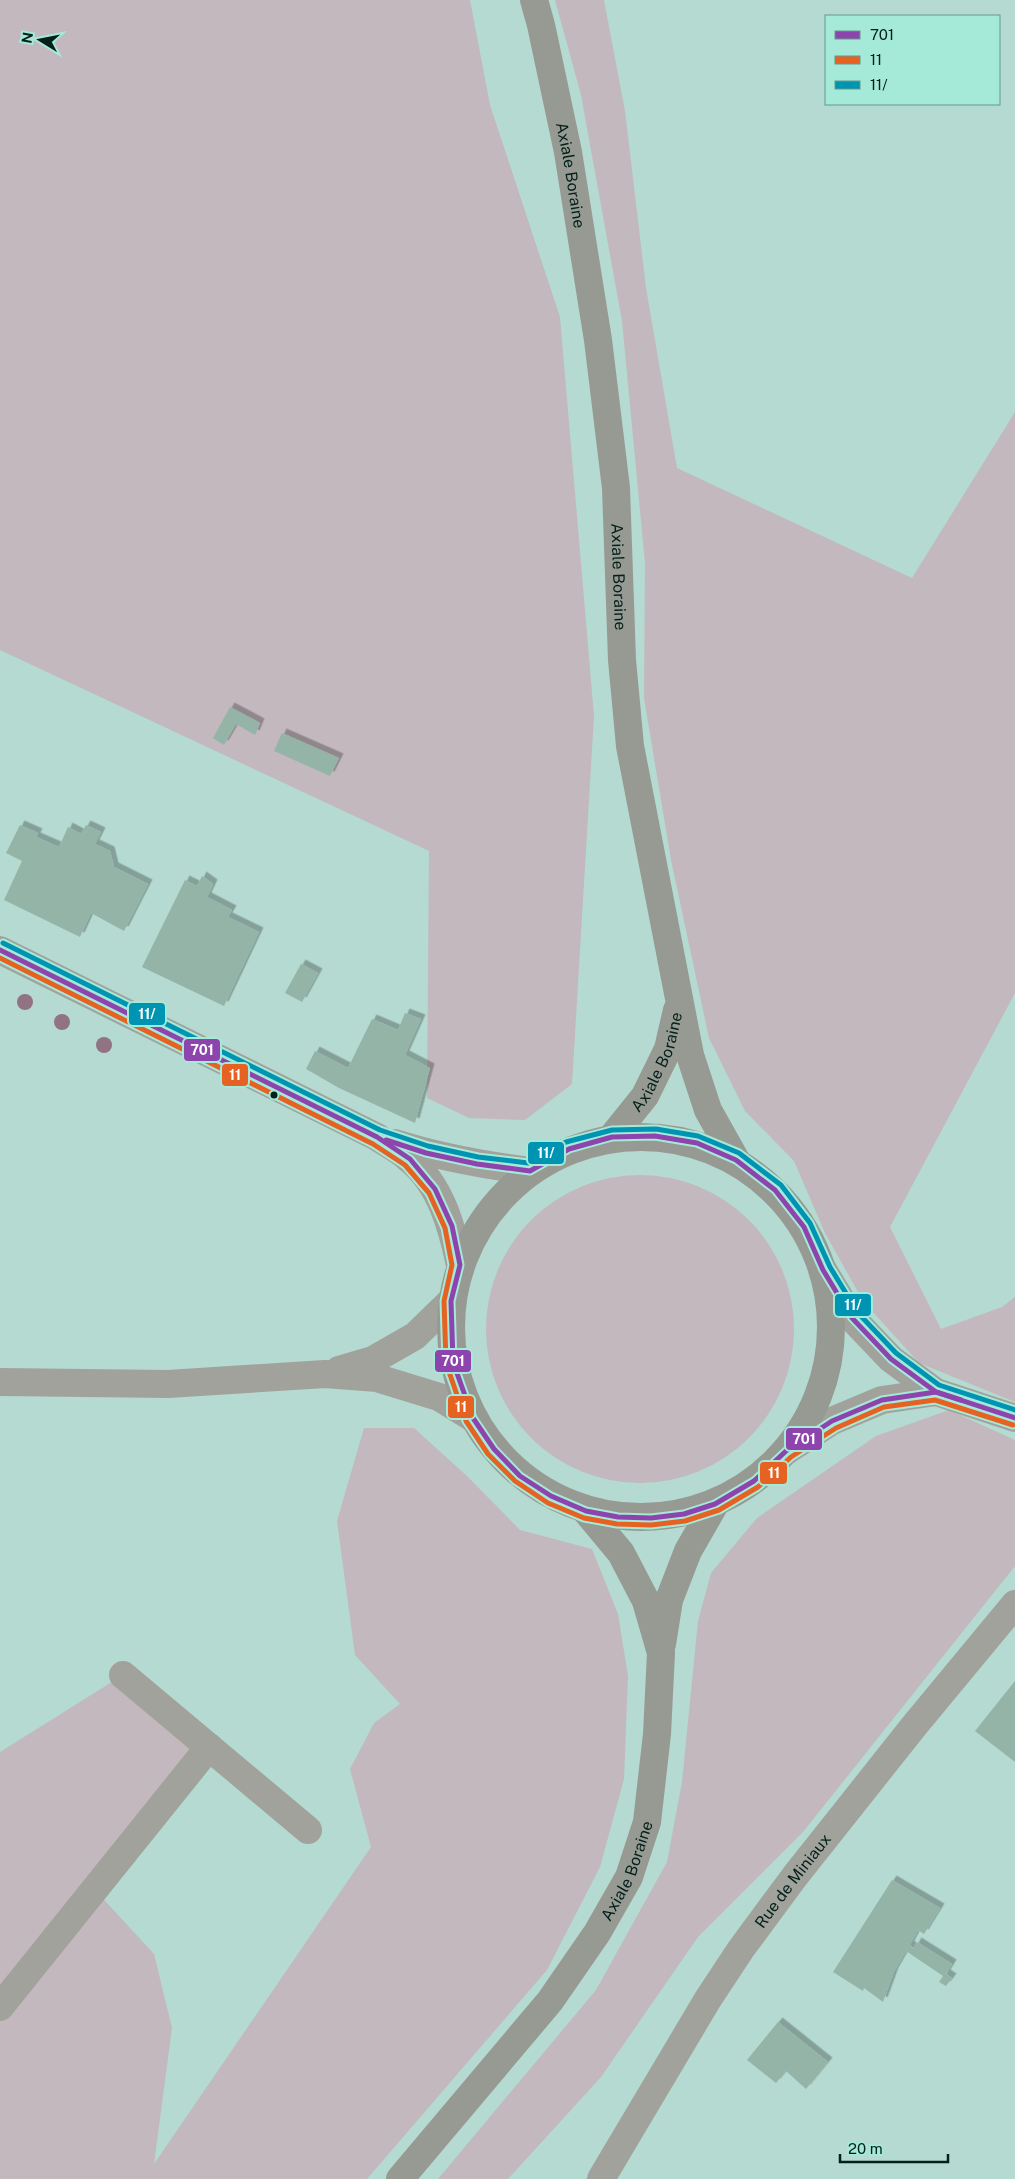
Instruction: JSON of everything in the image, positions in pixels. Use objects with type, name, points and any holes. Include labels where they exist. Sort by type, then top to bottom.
[{"type":"main road","name":"Axiale Boraine","points":[[534,0],[568,152],[598,340],[616,488],[622,660],[630,746],[679,998],[668,1049],[645,1096],[612,1137]]},
{"type":"main road","points":[[679,998],[690,1055],[708,1110],[736,1160]]},
{"type":"main road","name":"Axiale Boraine","points":[[655,1136],[697,1143],[736,1160],[775,1190],[804,1227],[823,1270],[832,1333],[819,1396],[786,1451],[754,1481],[714,1504],[684,1514],[651,1518],[618,1517],[586,1510],[551,1496],[520,1476],[494,1449],[473,1418],[453,1362],[451,1302],[460,1265],[488,1212],[530,1171],[569,1149],[612,1137],[655,1136]]},
{"type":"main road","points":[[661,1653],[669,1600],[688,1551],[714,1504]]},
{"type":"main road","name":"Axiale Boraine","points":[[400,2179],[550,2001],[597,1933],[629,1877],[647,1822],[657,1734],[661,1653],[642,1593],[621,1553],[586,1510]]},
{"type":"street","points":[[0,950],[377,1137],[410,1159],[435,1189],[452,1226],[460,1265]]},
{"type":"street","points":[[377,1137],[426,1153],[477,1164],[530,1171]]},
{"type":"street","points":[[823,1270],[852,1318],[891,1359],[936,1392],[1015,1418]]},
{"type":"street","points":[[325,1374],[373,1360],[415,1336],[451,1302]]},
{"type":"street","points":[[0,1382],[168,1384],[325,1374],[377,1378],[439,1397],[473,1418]]},
{"type":"street","points":[[786,1451],[832,1421],[882,1400],[936,1392]]},
{"type":"street","name":"Rue de Miniaux","points":[[601,2179],[708,1999],[741,1949],[795,1876],[914,1726],[1015,1604]]},
{"type":"street","points":[[123,1675],[308,1830]]},
{"type":"street","points":[[0,2008],[209,1747]]},
{"type":"shaded area","points":[[0,0],[470,0],[490,105],[560,317],[594,716],[572,1084],[525,1120],[469,1118],[427,1098],[429,851],[0,650]]},
{"type":"shaded area","points":[[555,0],[604,0],[625,111],[646,288],[677,468],[912,578],[1015,412],[1015,993],[890,1227],[941,1329],[1002,1307],[1015,1297],[1015,1402],[919,1363],[863,1301],[825,1233],[794,1161],[745,1111],[709,1038],[671,860],[644,698],[645,563],[622,321],[581,95]]},
{"type":"shaded area","points":[[640,1175],[670,1178],[699,1187],[725,1201],[749,1220],[768,1244],[782,1270],[791,1299],[794,1329],[791,1359],[782,1388],[768,1414],[749,1438],[725,1457],[699,1471],[670,1480],[640,1483],[610,1480],[581,1471],[555,1457],[531,1438],[512,1414],[498,1388],[489,1359],[486,1329],[489,1299],[498,1270],[512,1244],[531,1220],[555,1201],[581,1187],[610,1178]]},
{"type":"shaded area","points":[[949,1410],[1015,1440],[1015,1566],[803,1832],[698,1937],[601,2077],[508,2179],[438,2179],[596,1990],[667,1862],[682,1782],[698,1621],[711,1573],[757,1518],[876,1436]]},
{"type":"shaded area","points":[[364,1428],[414,1428],[468,1477],[520,1530],[592,1549],[618,1614],[628,1676],[624,1779],[600,1867],[547,1970],[367,2179],[0,2179],[0,1752],[123,1675],[209,1747],[95,1890],[154,1954],[172,2028],[154,2164],[371,1847],[350,1769],[374,1723],[400,1704],[355,1655],[337,1521]]},
{"type":"building","points":[[230,707],[260,723],[255,735],[236,724],[224,745],[213,738]]},
{"type":"building","points":[[282,733],[339,758],[330,776],[274,751]]},
{"type":"building","points":[[20,825],[38,833],[36,837],[59,847],[68,827],[81,834],[86,825],[101,832],[95,844],[110,851],[114,867],[148,884],[124,931],[91,913],[80,937],[4,900],[22,861],[6,853]]},
{"type":"building","points":[[202,876],[213,884],[207,897],[232,910],[228,917],[259,932],[224,1006],[142,967],[185,880],[197,886]]},
{"type":"building","points":[[301,964],[318,973],[302,1002],[285,993]]},
{"type":"building","points":[[405,1013],[421,1019],[405,1055],[430,1068],[415,1123],[339,1088],[306,1069],[315,1051],[348,1068],[372,1019],[398,1030]]},
{"type":"building","points":[[1015,1681],[1015,1762],[975,1731]]},
{"type":"building","points":[[892,1880],[940,1908],[924,1934],[918,1930],[910,1945],[913,1949],[917,1942],[952,1964],[946,1974],[952,1978],[946,1986],[939,1982],[943,1976],[906,1951],[894,1972],[883,2002],[864,1988],[863,1991],[833,1972]]},
{"type":"building","points":[[778,2022],[828,2062],[806,2089],[786,2071],[776,2083],[747,2060]]},
{"type":"transit line","name":"11/","points":[[3,943],[380,1130],[428,1146],[478,1157],[528,1163],[566,1142],[612,1130],[656,1129],[698,1136],[739,1153],[781,1185],[810,1223],[830,1267],[858,1313],[896,1353],[939,1385],[1015,1410]]},
{"type":"transit line","name":"701","points":[[0,950],[377,1137],[410,1159],[435,1189],[452,1226],[460,1265],[451,1301],[453,1362],[473,1418],[494,1449],[520,1476],[551,1496],[586,1511],[618,1517],[651,1518],[684,1514],[715,1504],[754,1481],[786,1451],[832,1421],[882,1400],[936,1392],[1015,1418]]},
{"type":"transit line","name":"11","points":[[0,958],[373,1144],[405,1165],[429,1193],[445,1228],[452,1265],[444,1301],[446,1363],[466,1421],[488,1454],[515,1481],[548,1503],[584,1518],[617,1524],[651,1525],[685,1521],[719,1510],[758,1487],[791,1457],[836,1428],[884,1407],[935,1400],[1013,1425]]},
{"type":"transit line","name":"701","points":[[386,1140],[426,1153],[477,1164],[530,1171],[569,1149],[612,1137],[655,1136],[697,1143],[736,1160],[775,1190],[804,1227],[823,1270],[852,1318],[891,1359],[936,1392],[961,1400]]}]
